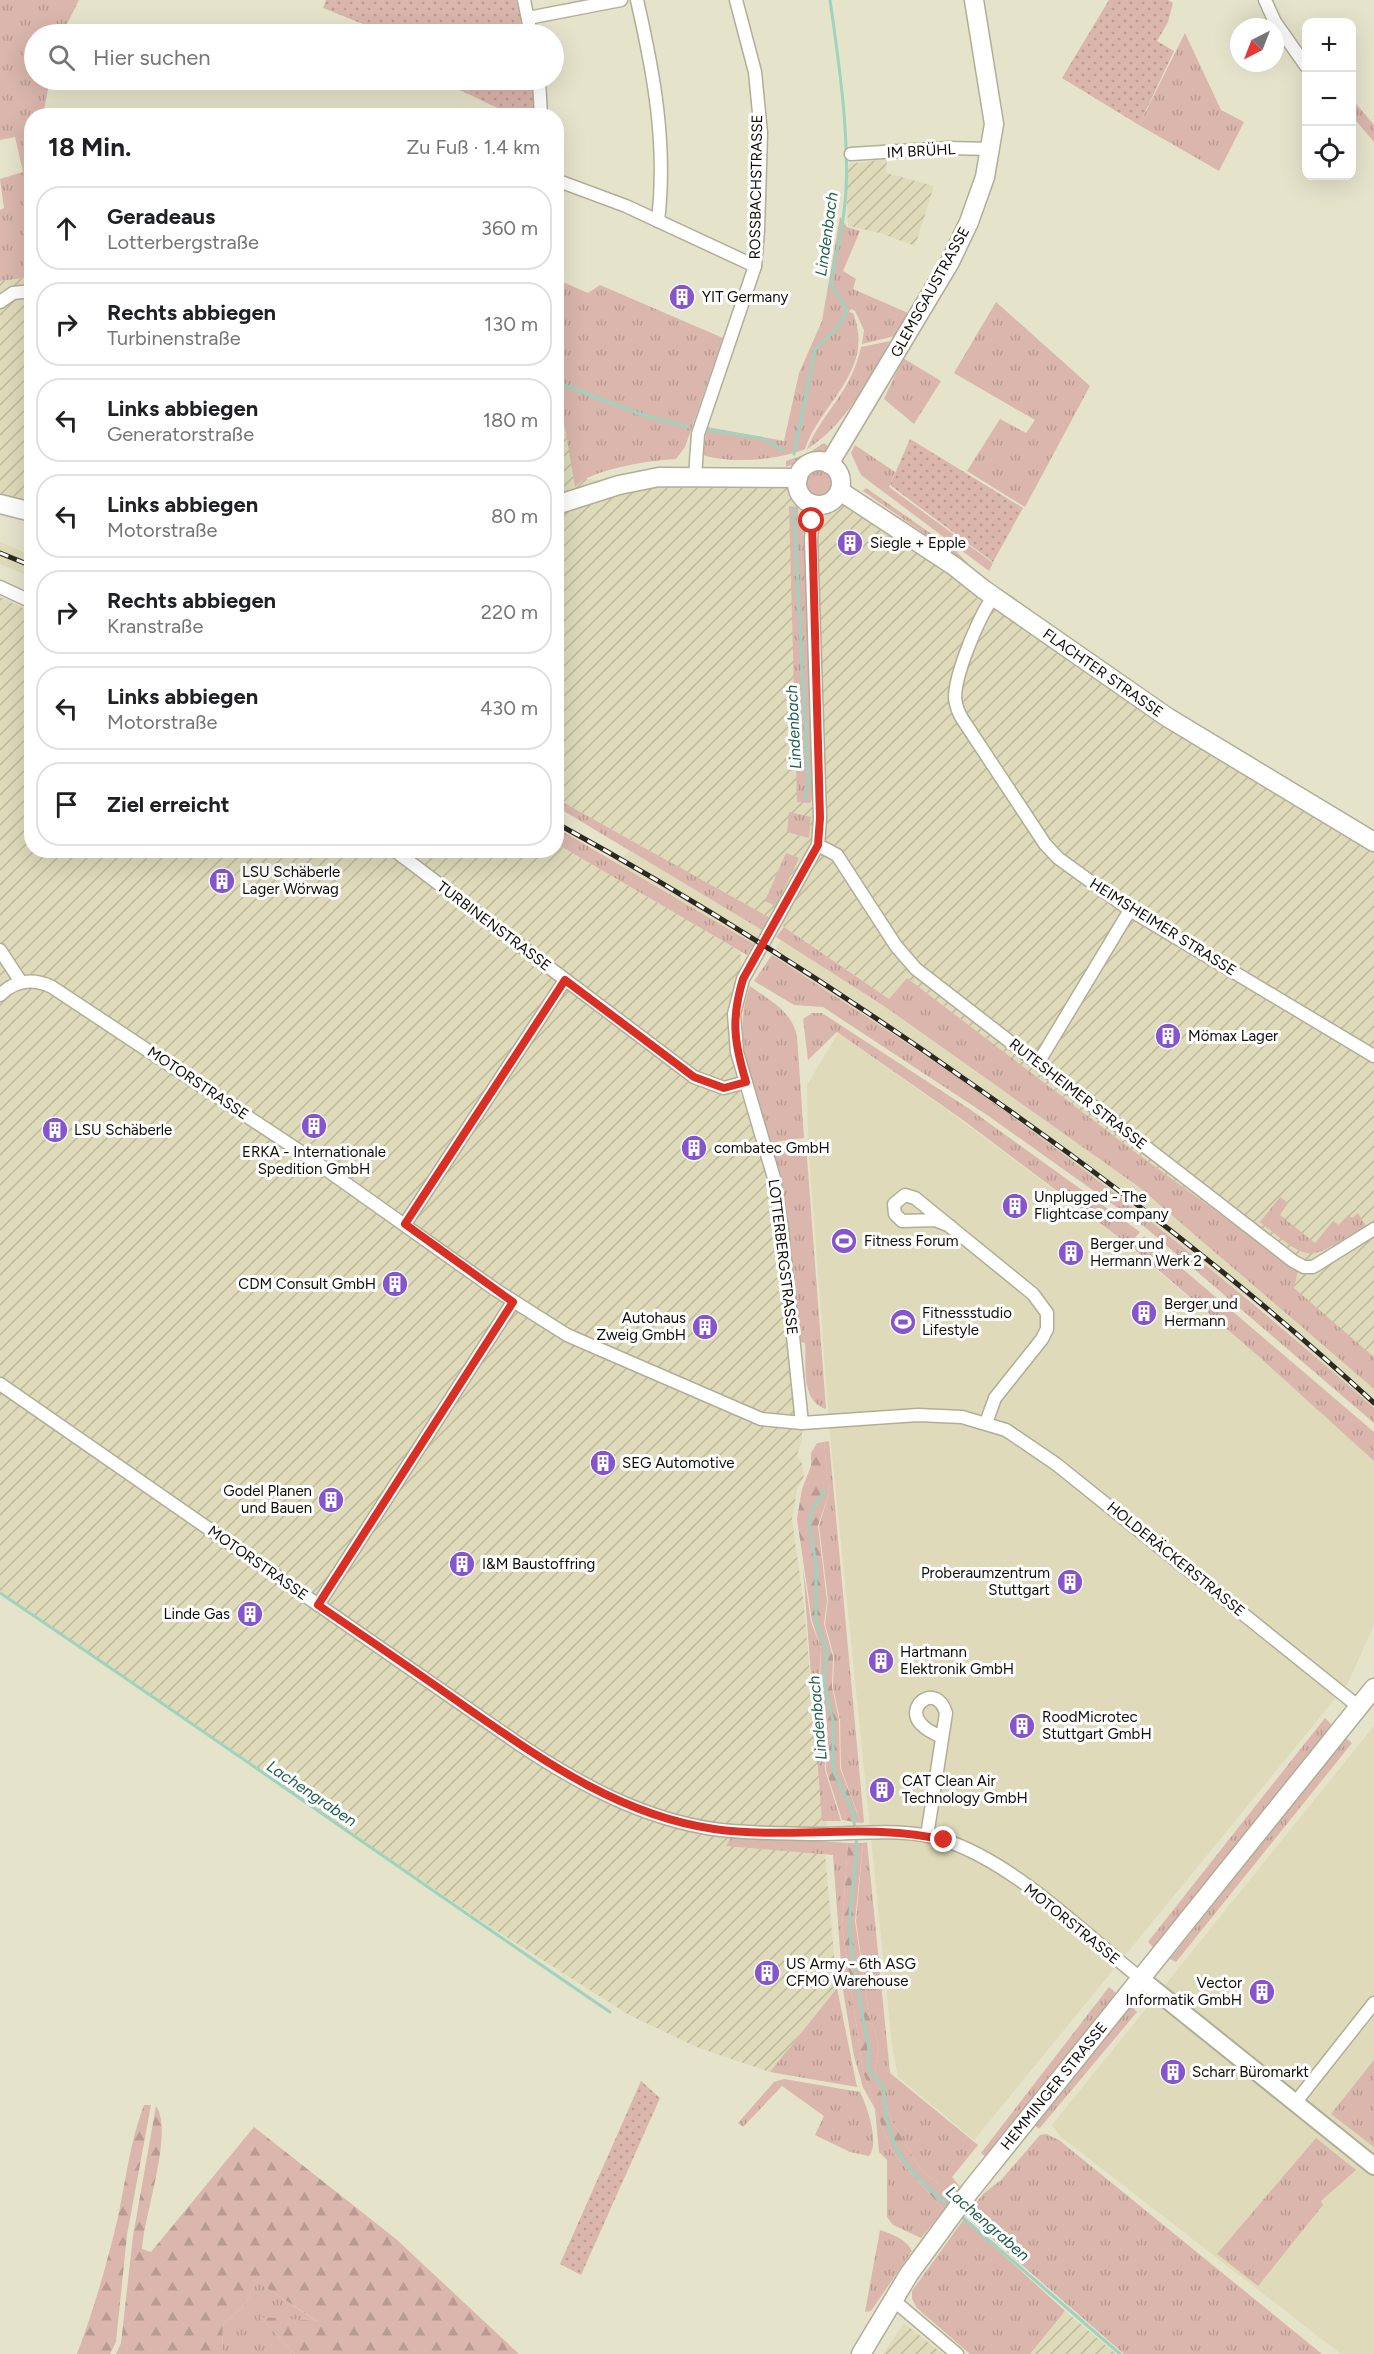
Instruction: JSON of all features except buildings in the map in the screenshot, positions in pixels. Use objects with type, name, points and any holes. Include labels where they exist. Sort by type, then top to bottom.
[{"type":"main road","name":"GLEMSGAUSTRASSE","points":[[829,464],[883,378],[955,252],[986,177],[994,124],[974,0]]},
{"type":"main road","points":[[819,461],[829,464],[838,472],[840,491],[830,502],[814,504],[800,495],[798,478],[802,469],[810,463],[819,461]]},
{"type":"main road","points":[[564,502],[619,485],[659,477],[798,478]]},
{"type":"main road","name":"FLACHTER STRASSE","points":[[840,491],[945,560],[993,597],[1167,717],[1374,842]]},
{"type":"main road","points":[[0,504],[24,510]]},
{"type":"main road","name":"HEMMINGER STRASSE","points":[[861,2354],[892,2299],[948,2220],[1374,1688]]},
{"type":"street","points":[[524,0],[529,24]]},
{"type":"street","points":[[528,18],[621,0]]},
{"type":"street","points":[[637,0],[655,81],[661,131],[662,183],[658,221]]},
{"type":"street","name":"ROSSBACHSTRASSE","points":[[695,476],[698,434],[755,266],[761,133],[755,72],[736,0]]},
{"type":"street","points":[[1265,0],[1275,22],[1302,60]]},
{"type":"street","points":[[540,90],[541,108]]},
{"type":"street","name":"IM BRÜHL","points":[[851,154],[948,148],[991,149]]},
{"type":"street","points":[[564,183],[658,221],[755,266]]},
{"type":"street","points":[[0,286],[13,293]]},
{"type":"street","points":[[0,302],[13,293],[24,292]]},
{"type":"street","name":"LOTTERBERGSTRASSE","points":[[802,1423],[786,1266],[774,1178],[734,1037],[734,1014],[743,979],[818,845],[820,818],[811,539],[814,504]]},
{"type":"street","points":[[0,587],[24,598]]},
{"type":"street","name":"HEIMSHEIMER STRASSE","points":[[993,597],[976,627],[957,686],[955,700],[960,714],[1045,844],[1058,858],[1130,909],[1374,1056]]},
{"type":"street","name":"RUTESHEIMER STRASSE","points":[[818,845],[837,855],[896,946],[916,969],[1304,1267],[1313,1267],[1332,1257],[1374,1229]]},
{"type":"street","name":"TURBINENSTRASSE","points":[[405,858],[694,1077],[724,1088],[746,1082]]},
{"type":"street","points":[[1038,1063],[1130,909]]},
{"type":"street","points":[[0,950],[21,982],[0,995]]},
{"type":"street","points":[[405,1224],[565,980]]},
{"type":"street","name":"MOTORSTRASSE","points":[[21,982],[37,981],[57,990],[405,1224],[513,1302],[567,1335],[761,1419],[802,1423]]},
{"type":"street","points":[[950,1226],[1033,1294],[1047,1313],[1047,1326],[1042,1339],[995,1398],[986,1423]]},
{"type":"street","points":[[318,1605],[513,1302]]},
{"type":"street","name":"MOTORSTRASSE","points":[[0,1384],[549,1764],[614,1799],[678,1821],[714,1829],[927,1836],[971,1851],[1008,1872],[1374,2166]]},
{"type":"street","name":"HOLDERÄCKERSTRASSE","points":[[802,1423],[939,1414],[986,1423],[1026,1441],[1359,1707]]},
{"type":"street","points":[[927,1836],[942,1737]]},
{"type":"street","points":[[1294,2103],[1374,2003]]},
{"type":"street","points":[[892,2299],[957,2354]]},
{"type":"shaded area","points":[[887,159],[886,173],[934,186],[915,246],[880,233],[848,226],[846,179],[849,164]]},
{"type":"shaded area","points":[[24,278],[24,510],[0,504],[0,281]]},
{"type":"shaded area","points":[[564,409],[582,478],[635,486],[792,488],[801,501],[814,508],[831,507],[846,498],[1374,842],[1374,1357],[1293,1288],[1298,1271],[1131,1149],[907,978],[889,999],[777,922],[564,803]]},
{"type":"shaded area","points":[[0,542],[24,552],[24,574],[0,564]]},
{"type":"shaded area","points":[[0,597],[24,609],[24,858],[564,858],[564,848],[740,951],[743,979],[739,994],[737,1052],[740,1094],[765,1147],[802,1423],[802,1441],[797,1455],[802,1463],[804,1476],[797,1490],[792,1519],[804,1606],[814,1720],[828,1834],[825,1853],[837,1988],[770,2072],[699,2048],[629,2015],[483,1922],[0,1594]]},
{"type":"shaded area","points":[[630,851],[762,930],[754,944],[617,863]]},
{"type":"shaded area","points":[[781,940],[884,1006],[1139,1187],[1374,1389],[1374,1408],[1267,1313],[1140,1213],[1001,1109],[909,1044],[772,955]]},
{"type":"shaded area","points":[[838,1033],[965,1123],[1121,1240],[1257,1355],[1374,1461],[1374,1625],[1348,1683],[974,2140],[898,2077],[892,2045],[830,1434],[808,1141],[807,1085]]},
{"type":"shaded area","points":[[1374,1726],[1374,2354],[1341,2354],[1061,2137],[1052,2125]]},
{"type":"shaded area","points":[[1065,2311],[1116,2354],[1030,2354]]},
{"type":"shaded area","points":[[904,2323],[943,2354],[883,2354]]},
{"type":"green space","points":[[0,0],[79,0],[67,24],[24,24],[24,90],[48,90],[44,108],[24,108],[24,278],[0,281],[0,210],[4,208],[0,179],[23,172],[15,137],[0,140]]},
{"type":"green space","points":[[326,0],[516,0],[522,24],[363,24],[323,8]]},
{"type":"green space","points":[[1109,0],[1168,0],[1173,3],[1168,22],[1157,41],[1174,51],[1139,125],[1062,78]]},
{"type":"green space","points":[[1185,33],[1221,110],[1244,122],[1219,171],[1139,125]]},
{"type":"green space","points":[[460,90],[534,90],[536,108],[497,108]]},
{"type":"green space","points":[[1356,104],[1374,125],[1374,142],[1356,121]]},
{"type":"green space","points":[[840,217],[847,227],[860,231],[843,271],[856,279],[853,289],[908,313],[895,336],[862,344],[864,330],[855,311],[851,309],[849,312],[853,313],[858,333],[857,352],[852,369],[844,385],[822,416],[805,449],[782,456],[754,460],[714,458],[703,455],[707,427],[784,441],[799,373],[822,321]]},
{"type":"green space","points":[[564,282],[588,293],[600,285],[723,338],[685,447],[676,459],[652,461],[607,470],[575,487],[564,422]]},
{"type":"green space","points":[[996,302],[1090,386],[1025,507],[967,471],[1000,419],[1026,433],[1035,420],[954,373]]},
{"type":"green space","points":[[890,341],[845,415],[821,439],[807,449],[851,377],[861,347]]},
{"type":"green space","points":[[903,358],[941,381],[914,424],[884,399]]},
{"type":"green space","points":[[910,439],[1023,508],[993,562],[890,485]]},
{"type":"green space","points":[[824,443],[829,447],[822,454],[786,467],[786,461],[807,454]]},
{"type":"green space","points":[[855,445],[895,472],[889,487],[993,563],[989,571],[861,475],[851,453]]},
{"type":"green space","points":[[819,468],[829,472],[833,482],[829,492],[819,496],[809,492],[805,482],[809,472]]},
{"type":"green space","points":[[866,488],[956,551],[969,565],[863,491]]},
{"type":"green space","points":[[789,506],[798,507],[798,522],[803,523],[814,796],[810,803],[797,802]]},
{"type":"green space","points":[[564,803],[772,919],[762,930],[564,811]]},
{"type":"green space","points":[[789,812],[811,817],[809,838],[787,832]]},
{"type":"green space","points":[[564,832],[754,944],[747,955],[564,848]]},
{"type":"green space","points":[[786,853],[799,858],[776,906],[765,901]]},
{"type":"green space","points":[[784,927],[889,999],[907,978],[1131,1149],[1298,1271],[1294,1288],[1374,1357],[1374,1389],[1139,1187],[884,1006],[776,937]]},
{"type":"green space","points":[[772,955],[974,1089],[1145,1217],[1284,1330],[1374,1408],[1374,1423],[1146,1228],[987,1115],[823,1007],[794,1005],[754,981]]},
{"type":"green space","points":[[750,986],[779,1007],[794,1027],[797,1036],[804,1138],[767,1143],[746,1065],[743,1045],[744,1005]]},
{"type":"green space","points":[[812,1013],[822,1013],[971,1110],[1140,1232],[1129,1245],[963,1120],[837,1032],[808,1060],[803,1019]]},
{"type":"green space","points":[[806,1144],[826,1409],[817,1405],[812,1398],[806,1380],[805,1343],[801,1342],[773,1149]]},
{"type":"green space","points":[[1280,1197],[1288,1203],[1280,1215],[1315,1243],[1333,1221],[1339,1225],[1348,1215],[1352,1218],[1358,1213],[1366,1226],[1321,1251],[1302,1252],[1260,1222]]},
{"type":"green space","points":[[1144,1236],[1374,1432],[1374,1461],[1257,1355],[1133,1248]]},
{"type":"green space","points":[[829,1441],[864,1822],[861,1823],[841,1768],[840,1720],[833,1688],[834,1657],[825,1624],[828,1600],[819,1526],[829,1493],[824,1442]]},
{"type":"green space","points":[[824,1442],[829,1493],[818,1526],[827,1601],[824,1624],[833,1657],[832,1687],[839,1720],[840,1768],[861,1823],[842,1820],[826,1770],[827,1724],[820,1680],[821,1648],[812,1621],[797,1519],[802,1489],[811,1466],[811,1453],[817,1443]]},
{"type":"green space","points":[[803,1568],[811,1622],[821,1648],[819,1680],[826,1724],[825,1770],[841,1821],[822,1821]]},
{"type":"green space","points":[[1325,1718],[1332,1725],[1154,1948],[1148,1942]]},
{"type":"green space","points":[[1346,1738],[1352,1743],[1176,1962],[1170,1959]]},
{"type":"green space","points":[[732,1836],[848,1843],[842,1926],[863,2071],[875,2109],[863,2087],[854,2056],[843,1990],[833,1855],[726,1846]]},
{"type":"green space","points":[[867,1842],[890,2073],[978,2145],[952,2177],[960,2187],[954,2197],[920,2169],[892,2121],[879,2087],[875,2069],[879,2048],[868,2007],[856,1921],[863,1843]]},
{"type":"green space","points":[[848,1843],[863,1843],[855,1921],[868,2007],[879,2048],[875,2069],[879,2087],[892,2121],[920,2169],[954,2197],[944,2210],[893,2153],[863,2071],[842,1926]]},
{"type":"green space","points":[[1109,1987],[1116,1993],[987,2158],[981,2153]]},
{"type":"green space","points":[[837,1988],[857,2087],[770,2072]]},
{"type":"green space","points":[[1131,2006],[1137,2012],[1039,2129],[1034,2124]]},
{"type":"green space","points":[[1374,2060],[1374,2147],[1331,2114]]},
{"type":"green space","points":[[784,2079],[860,2092],[873,2134],[872,2150],[869,2156],[850,2152],[815,2135],[824,2116],[782,2086],[743,2127],[738,2123],[774,2082]]},
{"type":"green space","points":[[641,2081],[660,2098],[581,2275],[560,2264]]},
{"type":"green space","points":[[144,2105],[151,2105],[127,2235],[116,2342],[110,2354],[77,2354],[95,2303],[109,2252],[132,2147]]},
{"type":"green space","points":[[156,2106],[161,2118],[162,2134],[142,2249],[151,2252],[254,2127],[396,2239],[519,2354],[295,2354],[260,2317],[317,2321],[256,2281],[245,2305],[223,2324],[222,2354],[116,2354],[121,2343],[133,2236]]},
{"type":"green space","points":[[875,2109],[893,2153],[944,2210],[921,2238],[893,2225],[887,2217],[887,2160],[879,2152]]},
{"type":"green space","points":[[1046,2134],[1059,2140],[1322,2354],[1124,2354],[966,2216],[983,2194],[1001,2180],[1040,2135]]},
{"type":"green space","points":[[1316,2138],[1356,2170],[1321,2201],[1323,2205],[1258,2286],[1217,2254]]},
{"type":"green space","points":[[964,2219],[1065,2311],[1030,2354],[970,2354],[917,2308],[912,2299],[912,2291]]},
{"type":"green space","points":[[880,2230],[902,2240],[912,2251],[871,2311],[865,2312]]},
{"type":"green space","points":[[256,2281],[318,2322],[261,2318],[295,2354],[222,2354],[223,2324],[245,2305]]},
{"type":"waterway","name":"Lindenbach","points":[[794,454],[815,349],[838,327],[847,310],[831,285],[844,212],[846,162],[843,106],[830,0]]},
{"type":"waterway","points":[[564,385],[643,415],[688,427]]},
{"type":"waterway","points":[[707,430],[761,438],[783,450]]},
{"type":"waterway","name":"Lindenbach","points":[[794,508],[808,781],[805,799]]},
{"type":"waterway","name":"Lindenbach","points":[[825,1490],[812,1510],[809,1524],[816,1563],[816,1621],[827,1652],[824,1681],[833,1721],[833,1770],[853,1812],[855,1830]]},
{"type":"waterway","name":"Lachengraben","points":[[0,1593],[610,2012]]},
{"type":"waterway","name":"Lindenbach","points":[[856,1837],[850,1933],[868,2045],[868,2068],[884,2088],[888,2127],[901,2156],[922,2182],[951,2208]]},
{"type":"waterway","name":"Lachengraben","points":[[961,2216],[1120,2354]]},
{"type":"railway","points":[[0,553],[24,563]]},
{"type":"railway","points":[[564,828],[774,951],[879,1020],[1034,1128],[1134,1202],[1233,1280],[1374,1403]]},
{"type":"place","name":"YIT Germany","points":[[682,297]]},
{"type":"place","name":"Siegle + Epple","points":[[850,543]]},
{"type":"place","name":"LSU Schäberle Lager Wörwag","points":[[222,881]]},
{"type":"place","name":"Mömax Lager","points":[[1168,1036]]},
{"type":"place","name":"ERKA - Internationale Spedition GmbH","points":[[314,1126]]},
{"type":"place","name":"LSU Schäberle","points":[[55,1130]]},
{"type":"place","name":"combatec GmbH","points":[[694,1148]]},
{"type":"place","name":"Unplugged - The Flightcase company","points":[[1015,1206]]},
{"type":"place","name":"Fitness Forum","points":[[844,1241]]},
{"type":"place","name":"Berger und Hermann Werk 2","points":[[1071,1253]]},
{"type":"place","name":"CDM Consult GmbH","points":[[395,1284]]},
{"type":"place","name":"Berger und Hermann","points":[[1144,1313]]},
{"type":"place","name":"Fitnessstudio Lifestyle","points":[[903,1322]]},
{"type":"place","name":"Autohaus Zweig GmbH","points":[[705,1327]]},
{"type":"place","name":"SEG Automotive","points":[[603,1463]]},
{"type":"place","name":"Godel Planen und Bauen","points":[[331,1500]]},
{"type":"place","name":"I&M Baustoffring","points":[[462,1564]]},
{"type":"place","name":"Proberaumzentrum Stuttgart","points":[[1070,1582]]},
{"type":"place","name":"Linde Gas","points":[[250,1614]]},
{"type":"place","name":"Hartmann Elektronik GmbH","points":[[881,1661]]},
{"type":"place","name":"RoodMicrotec Stuttgart GmbH","points":[[1022,1726]]},
{"type":"place","name":"CAT Clean Air Technology GmbH","points":[[882,1790]]},
{"type":"place","name":"US Army - 6th ASG CFMO Warehouse","points":[[767,1973]]},
{"type":"place","name":"Vector Informatik GmbH","points":[[1262,1992]]},
{"type":"place","name":"Scharr Büromarkt","points":[[1173,2072]]},
{"type":"route","points":[[812,521],[813,626],[820,818],[818,845],[743,979],[734,1014],[734,1037],[746,1082],[724,1088],[714,1087],[694,1077],[565,980],[405,1224],[513,1302],[318,1605],[561,1772],[590,1788],[644,1811],[714,1829],[770,1833],[903,1833],[944,1840]]}]
